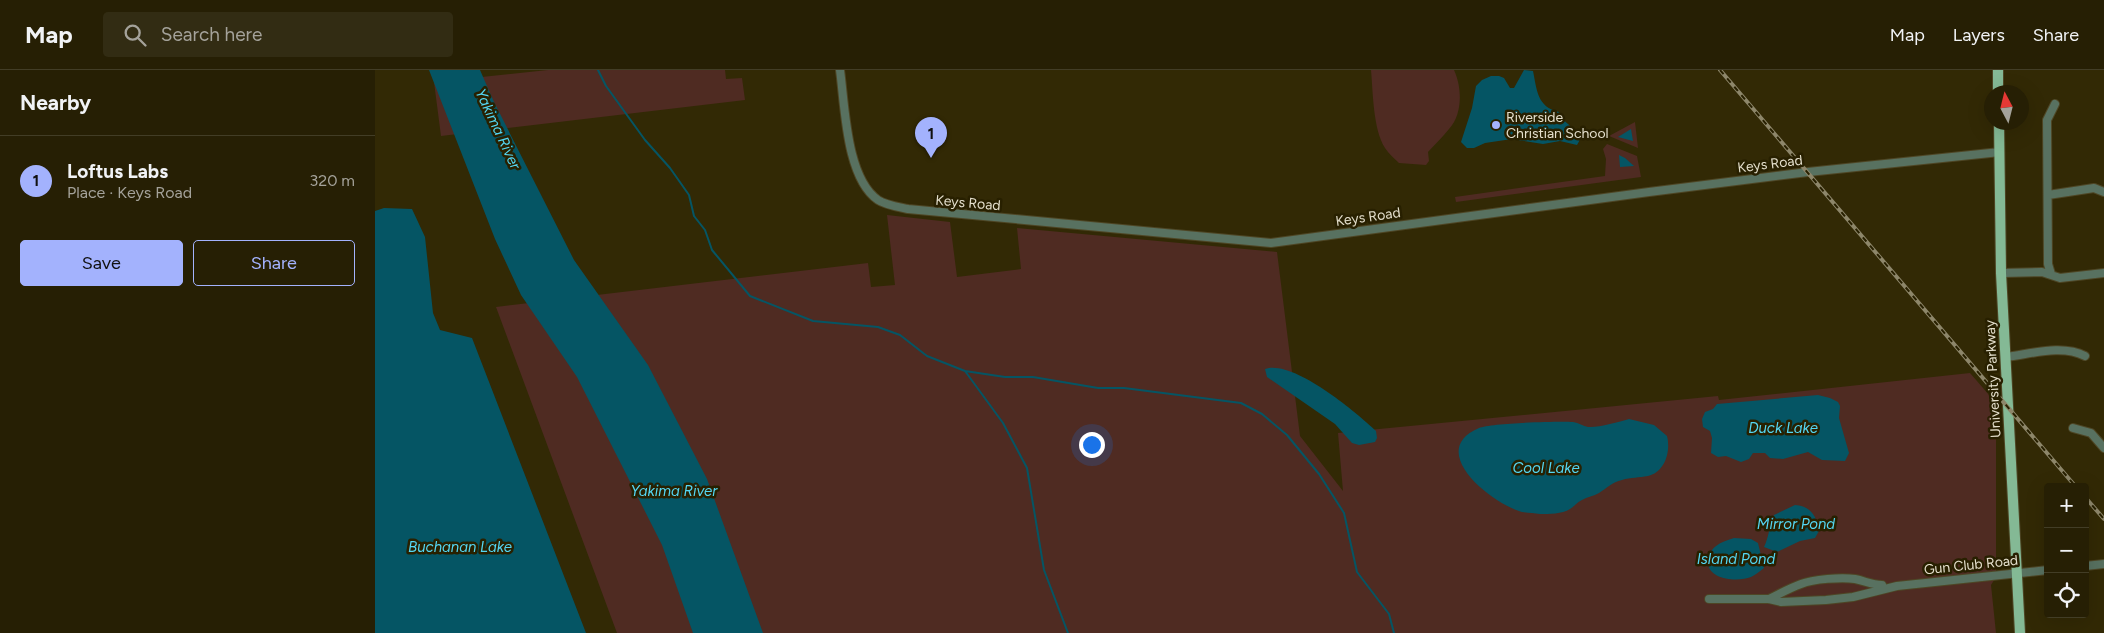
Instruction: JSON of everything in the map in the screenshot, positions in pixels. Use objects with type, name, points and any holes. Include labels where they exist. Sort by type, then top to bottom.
[{"type":"main road","points":[[1998,70],[1998,85]]},
{"type":"main road","name":"University Parkway","points":[[1999,130],[2001,273],[2020,633]]},
{"type":"street","name":"Keys Road","points":[[840,70],[852,158],[862,182],[879,201],[907,209],[1271,243],[1656,191],[2000,152]]},
{"type":"street","points":[[2051,274],[2048,264],[2047,120],[2055,104]]},
{"type":"street","points":[[2048,195],[2095,188],[2104,192]]},
{"type":"street","points":[[2001,273],[2042,272],[2060,278],[2104,273]]},
{"type":"street","points":[[2006,357],[2066,350],[2077,351],[2085,356]]},
{"type":"street","points":[[2073,428],[2091,433],[2104,448]]},
{"type":"street","points":[[2089,566],[2104,564]]},
{"type":"street","name":"Gun Club Road","points":[[1709,599],[1781,602],[1826,600],[1853,597],[1897,586],[2044,570]]},
{"type":"street","name":"Gun Club Road","points":[[1769,600],[1801,584],[1844,578],[1855,579],[1873,585],[1897,586]]},
{"type":"shaded area","points":[[548,70],[725,70],[726,79],[742,78],[745,100],[441,136],[434,82]]},
{"type":"shaded area","points":[[1371,70],[1454,70],[1460,92],[1457,116],[1447,132],[1428,152],[1429,161],[1426,165],[1399,163],[1385,148],[1376,121]]},
{"type":"shaded area","points":[[1635,122],[1638,148],[1609,136]]},
{"type":"shaded area","points":[[1607,144],[1637,156],[1641,177],[1456,202],[1455,197],[1605,176],[1606,159],[1603,149]]},
{"type":"shaded area","points":[[887,215],[950,222],[957,277],[1021,269],[1017,228],[1277,252],[1300,436],[1343,491],[1338,433],[1718,396],[1719,400],[1970,373],[1996,403],[1996,577],[1991,585],[1996,633],[617,633],[496,307],[868,263],[871,287],[895,285]]},
{"type":"water","name":"Yakima River","points":[[429,70],[480,70],[494,102],[574,260],[648,365],[707,479],[763,633],[693,633],[662,545],[577,377],[521,295],[495,239]]},
{"type":"water","points":[[1524,70],[1533,71],[1537,91],[1542,102],[1552,110],[1559,112],[1561,118],[1582,136],[1577,145],[1560,141],[1543,144],[1512,139],[1467,148],[1461,142],[1472,108],[1476,86],[1482,80],[1491,76],[1499,76],[1504,78],[1510,88],[1514,88]]},
{"type":"water","points":[[1631,129],[1633,141],[1618,137]]},
{"type":"water","points":[[1619,155],[1625,158],[1634,166],[1620,167]]},
{"type":"water","name":"Buchanan Lake","points":[[384,208],[412,209],[425,237],[433,313],[440,330],[472,338],[586,633],[375,633],[375,211]]},
{"type":"water","points":[[1269,368],[1295,373],[1341,401],[1376,431],[1377,438],[1375,442],[1359,445],[1352,443],[1335,424],[1267,377],[1265,369]]},
{"type":"water","name":"Duck Lake","points":[[1818,395],[1838,402],[1840,406],[1839,418],[1849,453],[1845,461],[1822,460],[1808,452],[1783,459],[1770,458],[1765,453],[1753,453],[1749,459],[1741,462],[1726,456],[1718,457],[1711,453],[1712,438],[1710,431],[1703,427],[1702,419],[1705,412],[1713,409],[1717,404]]},
{"type":"water","name":"Cool Lake","points":[[1629,419],[1654,425],[1667,436],[1668,448],[1663,466],[1654,474],[1648,476],[1615,482],[1599,493],[1580,501],[1563,512],[1540,514],[1522,512],[1509,507],[1481,488],[1469,476],[1461,463],[1459,450],[1464,438],[1479,428],[1486,426],[1573,422],[1586,427],[1592,427]]},
{"type":"water","name":"Mirror Pond","points":[[1795,505],[1809,510],[1815,517],[1819,531],[1815,538],[1800,541],[1777,552],[1764,547],[1774,515]]},
{"type":"water","name":"Island Pond","points":[[1734,538],[1751,539],[1758,543],[1764,568],[1751,577],[1729,579],[1715,574],[1710,569],[1708,563],[1712,550],[1720,543]]},
{"type":"waterway","points":[[598,70],[606,86],[645,140],[670,168],[689,195],[694,216],[705,230],[712,250],[750,296],[813,321],[878,327],[900,335],[927,356],[965,371],[1003,423],[1027,468],[1044,570],[1068,633]]},
{"type":"waterway","points":[[965,371],[1005,377],[1033,377],[1098,388],[1124,388],[1241,403],[1262,414],[1287,435],[1319,474],[1344,513],[1357,572],[1389,614],[1394,633]]},
{"type":"railway","points":[[1720,70],[2073,483]]},
{"type":"railway","points":[[2089,502],[2104,519]]},
{"type":"place","name":"Riverside Christian School","points":[[1496,125]]},
{"type":"place","name":"Loftus Labs","points":[[931,158]]}]
